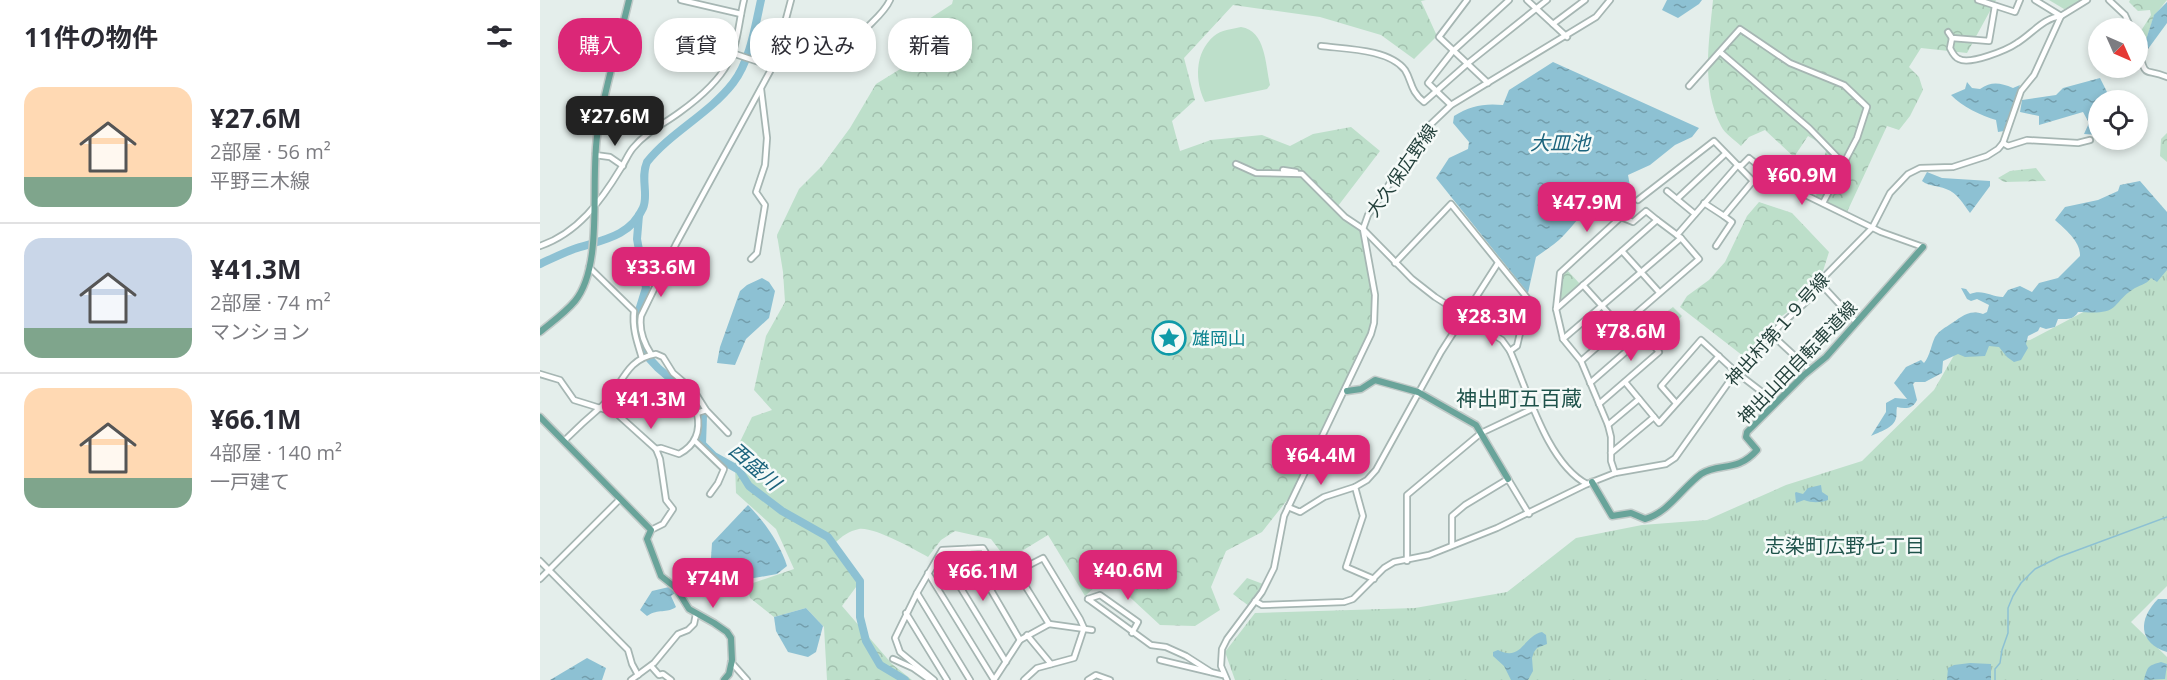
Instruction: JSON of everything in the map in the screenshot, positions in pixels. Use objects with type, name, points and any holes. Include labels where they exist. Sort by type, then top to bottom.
[{"type":"main road","points":[[540,332],[575,301],[589,267],[595,221],[595,155],[598,129],[629,0]]},
{"type":"main road","name":"神出山田自転車道線","points":[[1589,483],[1612,516],[1626,513],[1649,518],[1667,506],[1700,475],[1738,465],[1756,452],[1756,448],[1745,434],[1775,402],[1826,357],[1923,247]]},
{"type":"main road","points":[[1346,391],[1361,389],[1375,380],[1418,392],[1476,425],[1508,479]]},
{"type":"main road","points":[[540,417],[651,530],[647,539],[661,576],[676,588],[690,609],[727,633],[732,643],[731,662],[729,674],[724,680]]},
{"type":"street","points":[[681,0],[741,14]]},
{"type":"street","points":[[738,27],[744,0]]},
{"type":"street","points":[[786,18],[791,0]]},
{"type":"street","points":[[876,18],[890,0]]},
{"type":"street","points":[[1467,0],[1439,37],[1488,83]]},
{"type":"street","points":[[1451,105],[1428,83],[1453,51],[1509,0]]},
{"type":"street","points":[[1527,0],[1567,37]]},
{"type":"street","points":[[1321,46],[1369,51],[1398,62],[1407,72],[1410,85],[1424,102],[1467,64],[1547,0]]},
{"type":"street","points":[[1553,24],[1585,0]]},
{"type":"street","name":"大久保広野線","points":[[1223,675],[1220,658],[1222,649],[1262,592],[1274,567],[1279,537],[1288,507],[1346,391],[1374,323],[1376,295],[1364,229],[1368,215],[1430,126],[1451,105],[1567,37],[1596,17],[1610,0]]},
{"type":"street","points":[[1978,0],[2015,12],[2020,0]]},
{"type":"street","points":[[2035,0],[2061,16]]},
{"type":"street","points":[[1948,32],[1952,38],[1950,48],[1958,58],[1975,59],[2012,46],[2037,27],[2061,16],[2086,0]]},
{"type":"street","points":[[2109,0],[2127,18]]},
{"type":"street","points":[[1952,38],[1989,41],[1995,6]]},
{"type":"street","points":[[2061,16],[2034,75],[2021,91],[2003,142],[2008,146],[2027,140],[2078,143],[2088,140]]},
{"type":"street","points":[[1689,86],[1740,29],[1790,63],[1844,85],[1867,106],[1857,138],[1823,203]]},
{"type":"street","points":[[1720,52],[1809,128],[1844,164]]},
{"type":"street","points":[[540,246],[560,239],[568,233],[595,206],[632,149],[651,130],[680,112],[710,86],[721,72]]},
{"type":"street","points":[[651,354],[646,347],[640,325],[646,303],[770,72]]},
{"type":"street","points":[[2148,74],[2167,77]]},
{"type":"street","points":[[751,259],[757,253],[765,205],[756,192],[765,165],[767,138],[760,89]]},
{"type":"street","points":[[1638,200],[1714,141],[1754,181],[1724,216]]},
{"type":"street","name":"神出村第１９号線","points":[[1256,601],[1262,605],[1344,602],[1353,599],[1384,568],[1394,562],[1429,555],[1497,528],[1589,483],[1615,473],[1666,464],[1675,458],[1736,372],[1771,334],[1808,300],[1819,282],[1872,228],[1890,194],[1908,174],[1920,168],[1961,165],[1987,156],[1998,149],[2003,142]]},
{"type":"street","points":[[1677,199],[1725,154]]},
{"type":"street","points":[[595,155],[610,157],[623,166]]},
{"type":"street","points":[[1563,339],[1679,236],[1704,203],[1737,166],[1742,165],[1749,158],[1779,182],[1872,228],[1923,247]]},
{"type":"street","points":[[1236,164],[1256,173],[1302,174]]},
{"type":"street","points":[[1283,170],[1302,174],[1345,217],[1364,229],[1395,263],[1435,297],[1502,340],[1510,351],[1554,452],[1573,474],[1589,483]]},
{"type":"street","points":[[1667,191],[1695,214]]},
{"type":"street","points":[[1704,203],[1732,222],[1716,246]]},
{"type":"street","points":[[1395,263],[1450,204],[1528,299],[1518,346],[1510,351]]},
{"type":"street","points":[[1581,361],[1699,259],[1679,236],[1646,211],[1633,222],[1622,217],[1560,273],[1556,309],[1563,339],[1581,361],[1608,425],[1611,461],[1615,473]]},
{"type":"street","points":[[1556,309],[1657,220]]},
{"type":"street","points":[[1622,251],[1659,292]]},
{"type":"street","points":[[1288,507],[1300,512],[1324,497],[1367,480],[1376,470],[1418,392],[1498,263]]},
{"type":"street","points":[[589,267],[634,311],[633,321],[642,358]]},
{"type":"street","points":[[1819,282],[1856,322]]},
{"type":"street","points":[[1584,285],[1620,326]]},
{"type":"street","points":[[1599,404],[1659,352],[1630,317]]},
{"type":"street","points":[[1771,334],[1810,370]]},
{"type":"street","points":[[1590,383],[1645,335]]},
{"type":"street","points":[[1676,403],[1661,386],[1701,340],[1736,372],[1775,402]]},
{"type":"street","points":[[564,441],[603,405],[631,366],[651,354],[663,357],[673,373],[694,391],[706,410],[728,433]]},
{"type":"street","points":[[1624,382],[1659,423],[1719,356]]},
{"type":"street","points":[[540,374],[560,380],[574,400],[616,413],[656,449],[660,459],[666,500],[673,509],[663,524],[651,530]]},
{"type":"street","points":[[1608,425],[1639,399]]},
{"type":"street","points":[[1407,561],[1407,495],[1481,433],[1534,408]]},
{"type":"street","points":[[656,449],[661,448],[679,454],[695,441],[698,434],[697,413],[706,410]]},
{"type":"street","points":[[1611,453],[1654,417]]},
{"type":"street","points":[[695,441],[724,469],[710,494]]},
{"type":"street","points":[[1452,545],[1452,516],[1465,505],[1508,479],[1529,513]]},
{"type":"street","points":[[1354,487],[1363,516],[1346,567],[1374,579]]},
{"type":"street","points":[[540,579],[620,499]]},
{"type":"street","points":[[932,680],[900,652],[895,638],[917,592],[942,550],[983,548],[1002,579],[1043,558],[1084,628],[1074,658],[1037,668],[1024,680]]},
{"type":"street","points":[[967,549],[1020,640]]},
{"type":"street","points":[[940,554],[1006,662]]},
{"type":"street","points":[[540,561],[628,650],[638,675]]},
{"type":"street","points":[[1016,571],[1049,624]]},
{"type":"street","points":[[928,573],[994,680],[1020,640],[1049,624],[1092,630]]},
{"type":"street","points":[[917,592],[970,680]]},
{"type":"street","points":[[1132,633],[1138,622],[1100,595],[1088,598],[1132,633],[1151,645],[1176,651],[1211,672]]},
{"type":"street","points":[[906,613],[947,680]]},
{"type":"street","points":[[631,680],[651,666],[678,633],[688,630],[694,624],[696,614]]},
{"type":"street","points":[[1027,636],[1052,664]]},
{"type":"street","points":[[893,659],[932,680]]},
{"type":"street","points":[[1160,660],[1223,675],[1227,680]]},
{"type":"street","points":[[731,662],[747,680]]},
{"type":"street","points":[[651,666],[659,675],[663,674],[671,680]]},
{"type":"street","points":[[1088,680],[1096,675],[1110,680]]},
{"type":"green space","points":[[953,0],[1426,0],[1421,1],[1437,36],[1414,59],[1381,35],[1320,17],[1233,5],[1184,58],[1195,100],[1172,121],[1180,151],[1211,140],[1262,135],[1290,146],[1313,134],[1351,127],[1380,151],[1338,206],[1360,230],[1371,267],[1372,322],[1359,357],[1292,494],[1262,532],[1226,551],[1211,587],[1220,610],[1195,626],[1160,625],[1107,576],[1085,596],[1048,535],[1007,560],[991,539],[955,531],[941,540],[928,557],[884,535],[859,529],[846,534],[835,543],[859,583],[842,606],[892,664],[912,680],[827,680],[824,627],[806,608],[774,617],[750,598],[747,585],[794,569],[776,529],[736,493],[737,448],[752,417],[772,410],[754,390],[766,336],[785,302],[777,235],[799,189],[822,166],[850,128],[876,84],[895,72],[972,72],[972,18],[930,18],[952,4]]},
{"type":"green space","points":[[1713,0],[1996,0],[1967,53],[1921,48],[1909,67],[1919,77],[1923,90],[1910,116],[1899,130],[1887,126],[1847,212],[1816,197],[1827,147],[1808,136],[1794,157],[1765,130],[1749,137],[1741,146],[1723,129],[1715,111],[1709,80],[1708,48]]},
{"type":"green space","points":[[2049,0],[2082,0],[2064,9]]},
{"type":"green space","points":[[2130,0],[2167,0],[2154,16],[2148,34],[2150,10],[2138,11],[2129,2]]},
{"type":"green space","points":[[1241,27],[1249,30],[1260,42],[1270,85],[1267,89],[1205,102],[1198,77],[1203,51],[1207,43],[1217,34]]},
{"type":"green space","points":[[2167,133],[2167,162],[2160,156],[2161,139]]},
{"type":"green space","points":[[2036,168],[2046,181],[2004,182],[1998,178],[2010,171]]},
{"type":"green space","points":[[1759,202],[1792,213],[1829,252],[1823,271],[1789,311],[1775,321],[1747,359],[1680,307],[1687,296],[1709,280],[1725,262],[1747,216]]},
{"type":"green space","points":[[2167,268],[2167,586],[2131,622],[2167,657],[2167,680],[1235,680],[1225,652],[1255,613],[1415,608],[1507,592],[1576,538],[1642,525],[1707,520],[1786,485],[1862,461],[1934,390],[1957,350],[2030,340]]},
{"type":"green space","points":[[1567,270],[1580,284],[1560,303],[1557,301],[1563,274]]},
{"type":"green space","points":[[1673,307],[1682,316],[1661,338],[1668,344],[1662,350],[1643,330]]},
{"type":"green space","points":[[1247,578],[1263,584],[1249,606],[1233,594]]},
{"type":"water","points":[[1667,0],[1702,0],[1678,18],[1662,10]]},
{"type":"water","points":[[2167,2],[2167,23],[2148,49],[2148,34],[2154,15]]},
{"type":"water","name":"大皿池","points":[[1553,62],[1699,128],[1692,137],[1675,145],[1650,165],[1628,175],[1630,186],[1622,200],[1603,199],[1595,204],[1559,240],[1536,257],[1528,293],[1436,178],[1449,158],[1468,149],[1469,142],[1453,123],[1454,116],[1477,106],[1503,105],[1509,90]]},
{"type":"water","points":[[2100,78],[2106,90],[2088,90],[2088,121],[2083,112],[2039,125],[2039,116],[2020,112],[2022,100],[2056,95],[2063,88]]},
{"type":"water","points":[[1967,82],[1972,88],[1980,89],[1992,84],[2013,88],[2020,85],[2004,131],[1998,132],[1996,120],[1972,110],[1951,95],[1965,89]]},
{"type":"water","points":[[1927,172],[1942,178],[1990,181],[1990,186],[1970,213],[1954,193],[1922,181]]},
{"type":"water","points":[[2140,181],[2167,212],[2167,270],[2157,282],[2151,278],[2129,292],[2107,311],[2078,312],[2072,318],[2058,319],[2055,327],[2046,329],[2040,327],[2038,331],[2028,336],[2026,344],[2028,348],[2021,360],[2014,362],[1999,347],[1989,346],[1985,356],[1965,357],[1958,354],[1943,361],[1942,373],[1925,382],[1913,384],[1917,400],[1913,405],[1906,408],[1897,407],[1895,421],[1886,429],[1871,436],[1886,412],[1886,403],[1895,398],[1907,399],[1894,383],[1906,367],[1921,360],[1924,363],[1935,337],[1943,329],[1968,313],[1987,312],[1989,305],[1977,299],[1971,301],[1967,299],[1961,288],[1966,289],[1970,294],[1979,292],[2003,297],[2008,290],[2020,286],[2032,292],[2039,283],[2058,278],[2080,256],[2075,241],[2055,220],[2065,207],[2098,200],[2118,191],[2120,185]]},
{"type":"water","points":[[762,278],[769,282],[775,291],[769,318],[746,339],[735,365],[717,363],[720,347],[740,291]]},
{"type":"water","points":[[1821,485],[1822,492],[1828,496],[1828,500],[1810,502],[1804,500],[1796,503],[1796,492],[1803,494],[1808,488]]},
{"type":"water","points":[[748,505],[771,534],[787,566],[777,574],[737,581],[711,558],[712,543]]},
{"type":"water","points":[[669,587],[675,593],[671,596],[676,607],[647,616],[640,610],[652,591]]},
{"type":"water","points":[[2158,599],[2167,599],[2167,652],[2151,643],[2144,630],[2147,614]]},
{"type":"water","points":[[806,608],[823,626],[816,652],[808,657],[788,652],[776,631],[774,617]]},
{"type":"water","points":[[1542,632],[1546,635],[1547,644],[1537,648],[1534,652],[1533,671],[1528,680],[1511,680],[1504,666],[1493,656],[1493,652],[1517,651],[1530,638]]},
{"type":"water","points":[[587,658],[606,668],[602,680],[550,680]]},
{"type":"water","points":[[2161,662],[2167,664],[2165,679],[2144,680],[2149,667]]},
{"type":"water","points":[[1970,663],[1991,664],[1991,680],[1947,680],[1948,668]]},
{"type":"waterway","points":[[540,264],[574,249],[614,236],[631,225],[637,218],[645,203],[644,174],[647,162],[667,141],[713,104],[733,83],[748,54],[761,0]]},
{"type":"waterway","name":"西盛川","points":[[639,215],[637,239],[646,288],[636,326],[646,355],[693,398],[703,416],[702,444],[714,456],[739,470],[749,486],[782,511],[828,537],[860,581],[860,617],[866,641],[880,665],[905,680]]},
{"type":"waterway","points":[[1995,680],[1995,669],[2000,663],[2008,633],[2008,608],[2021,583],[2035,569],[2059,557],[2167,517]]},
{"type":"place","name":"雄岡山","points":[[1169,338]]},
{"type":"district","name":"神出町五百蔵","points":[[1519,398]]},
{"type":"district","name":"志染町広野七丁目","points":[[1845,545]]}]
